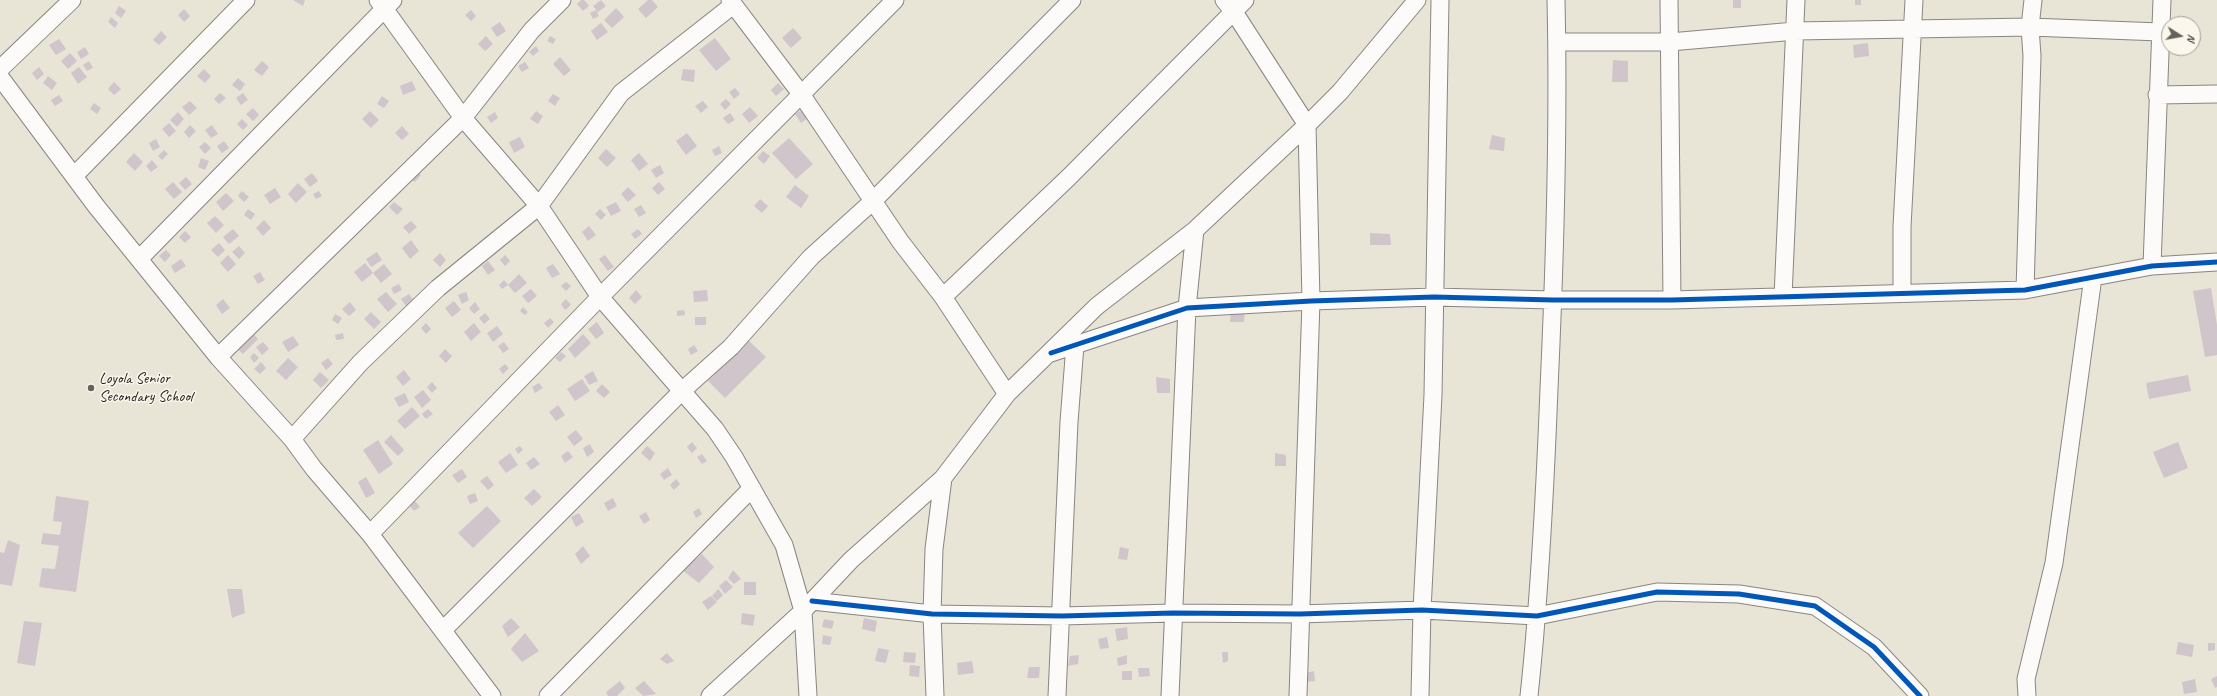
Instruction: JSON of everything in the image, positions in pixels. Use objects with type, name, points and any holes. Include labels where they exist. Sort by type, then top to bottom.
[{"type":"street","points":[[0,69],[72,0]]},
{"type":"street","points":[[74,176],[246,0]]},
{"type":"street","points":[[218,357],[463,118],[532,30],[562,0]]},
{"type":"street","points":[[370,534],[600,297],[895,0]]},
{"type":"street","points":[[443,630],[683,390],[731,346],[811,257],[873,201],[1072,0]]},
{"type":"street","points":[[713,694],[807,606],[851,560],[943,478],[1007,394],[1051,353],[1097,306],[1195,230],[1307,125],[1340,92],[1417,0]]},
{"type":"street","points":[[1420,696],[1422,610],[1433,395],[1440,0]]},
{"type":"street","points":[[1529,696],[1537,616],[1553,300],[1558,109],[1556,0]]},
{"type":"street","points":[[1669,0],[1672,300]]},
{"type":"street","points":[[1783,296],[1796,0]]},
{"type":"street","points":[[1902,293],[1902,219],[1914,0]]},
{"type":"street","points":[[2025,290],[2032,56],[2030,28],[2032,0]]},
{"type":"street","points":[[2152,266],[2157,95],[2162,0]]},
{"type":"street","points":[[292,439],[361,362],[438,288],[539,206],[621,93],[731,2],[801,94],[900,241],[943,297],[1007,394]]},
{"type":"street","points":[[140,258],[385,3],[463,118],[539,206],[600,297],[683,390],[715,429],[752,488],[784,545],[807,606],[808,696]]},
{"type":"street","points":[[943,297],[1069,177],[1234,4],[1307,125],[1311,301],[1298,696]]},
{"type":"street","points":[[1557,42],[1670,42],[1795,31],[2030,28],[2160,32]]},
{"type":"street","points":[[0,77],[74,176],[218,357],[292,439],[314,469],[370,534],[492,696]]},
{"type":"street","points":[[2157,95],[2217,94]]},
{"type":"street","points":[[1170,696],[1186,308],[1195,230]]},
{"type":"street","points":[[1051,353],[1186,308],[1311,301],[1434,297],[1553,300],[1672,300],[2025,290],[2152,266],[2217,262]]},
{"type":"street","points":[[2027,696],[2026,679],[2054,563],[2093,277]]},
{"type":"street","points":[[1057,696],[1062,616],[1069,422],[1075,345]]},
{"type":"street","points":[[935,696],[932,614],[934,550],[943,478]]},
{"type":"street","points":[[548,696],[752,488]]},
{"type":"street","points":[[807,606],[932,614],[1062,616],[1173,613],[1300,614],[1422,610],[1537,616],[1657,592],[1739,594],[1815,606],[1874,647],[1920,696]]},
{"type":"building","points":[[293,0],[305,0],[303,6]]},
{"type":"building","points":[[581,0],[584,0],[589,6],[583,11],[577,4]]},
{"type":"building","points":[[601,0],[606,6],[598,12],[593,6]]},
{"type":"building","points":[[648,0],[652,0],[658,7],[646,18],[638,9]]},
{"type":"building","points":[[1733,0],[1741,0],[1741,8],[1733,8]]},
{"type":"building","points":[[1855,0],[1861,0],[1861,5],[1855,5]]},
{"type":"building","points":[[119,6],[126,11],[121,18],[115,13]]},
{"type":"building","points":[[616,8],[624,17],[612,28],[604,20]]},
{"type":"building","points":[[184,9],[190,16],[184,22],[178,15]]},
{"type":"building","points":[[471,10],[476,16],[471,21],[465,15]]},
{"type":"building","points":[[596,10],[599,16],[593,19],[590,13]]},
{"type":"building","points":[[111,17],[118,23],[115,28],[108,22]]},
{"type":"building","points":[[500,22],[506,31],[497,37],[491,28]]},
{"type":"building","points":[[601,23],[608,32],[597,40],[591,31]]},
{"type":"building","points":[[793,28],[802,38],[791,48],[782,38]]},
{"type":"building","points":[[161,31],[167,37],[159,45],[153,40]]},
{"type":"building","points":[[486,36],[493,44],[485,51],[478,44]]},
{"type":"building","points":[[550,36],[556,39],[553,44],[547,41]]},
{"type":"building","points":[[715,38],[731,59],[716,71],[699,50]]},
{"type":"building","points":[[59,39],[66,49],[56,55],[49,45]]},
{"type":"building","points":[[1868,43],[1869,56],[1854,58],[1853,45]]},
{"type":"building","points":[[536,46],[539,51],[533,56],[529,52]]},
{"type":"building","points":[[85,47],[89,54],[81,59],[77,52]]},
{"type":"building","points":[[70,53],[77,61],[68,69],[61,61]]},
{"type":"building","points":[[560,57],[571,70],[564,76],[553,64]]},
{"type":"building","points":[[1613,60],[1628,61],[1628,82],[1612,82]]},
{"type":"building","points":[[89,61],[93,68],[87,71],[83,65]]},
{"type":"building","points":[[262,61],[269,67],[262,76],[254,70]]},
{"type":"building","points":[[525,62],[529,68],[522,72],[518,66]]},
{"type":"building","points":[[39,67],[44,74],[37,80],[32,73]]},
{"type":"building","points":[[79,67],[87,77],[78,84],[71,73]]},
{"type":"building","points":[[204,69],[211,76],[205,83],[197,76]]},
{"type":"building","points":[[683,69],[695,70],[694,82],[681,80]]},
{"type":"building","points":[[48,76],[57,83],[52,90],[43,83]]},
{"type":"building","points":[[238,78],[245,84],[240,91],[232,85]]},
{"type":"building","points":[[412,81],[416,90],[403,95],[400,86]]},
{"type":"building","points":[[114,82],[121,89],[114,95],[108,89]]},
{"type":"building","points":[[778,83],[784,89],[776,96],[771,90]]},
{"type":"building","points":[[735,88],[740,94],[734,99],[729,92]]},
{"type":"building","points":[[220,93],[226,98],[219,104],[214,99]]},
{"type":"building","points":[[243,93],[248,100],[241,105],[236,98]]},
{"type":"building","points":[[553,94],[560,98],[555,106],[548,101]]},
{"type":"building","points":[[59,95],[63,101],[55,106],[51,100]]},
{"type":"building","points":[[382,96],[389,101],[384,108],[377,104]]},
{"type":"building","points":[[726,99],[731,104],[725,110],[720,104]]},
{"type":"building","points":[[190,101],[197,108],[189,115],[182,107]]},
{"type":"building","points":[[703,101],[708,107],[701,113],[695,106]]},
{"type":"building","points":[[94,103],[101,108],[97,114],[90,109]]},
{"type":"building","points":[[750,107],[758,116],[749,123],[742,114]]},
{"type":"building","points":[[253,108],[259,115],[253,121],[246,114]]},
{"type":"building","points":[[803,109],[809,117],[801,123],[795,114]]},
{"type":"building","points":[[370,111],[379,120],[371,128],[362,119]]},
{"type":"building","points":[[536,111],[543,116],[538,124],[530,119]]},
{"type":"building","points":[[178,112],[184,119],[177,127],[170,120]]},
{"type":"building","points":[[495,112],[498,118],[491,123],[487,117]]},
{"type":"building","points":[[730,113],[735,120],[728,124],[723,118]]},
{"type":"building","points":[[242,119],[248,125],[243,130],[237,124]]},
{"type":"building","points":[[169,123],[176,131],[169,137],[162,129]]},
{"type":"building","points":[[190,125],[196,131],[189,138],[184,132]]},
{"type":"building","points":[[212,125],[218,134],[211,138],[205,130]]},
{"type":"building","points":[[402,126],[409,134],[402,140],[395,133]]},
{"type":"building","points":[[687,133],[697,146],[686,155],[676,141]]},
{"type":"building","points":[[1492,135],[1505,138],[1504,151],[1489,149]]},
{"type":"building","points":[[520,137],[525,147],[514,153],[509,142]]},
{"type":"building","points":[[789,138],[813,164],[796,179],[772,153]]},
{"type":"building","points":[[156,139],[160,147],[153,151],[149,143]]},
{"type":"building","points":[[224,141],[229,148],[222,153],[217,146]]},
{"type":"building","points":[[205,142],[211,148],[205,154],[199,147]]},
{"type":"building","points":[[719,146],[722,153],[715,156],[712,150]]},
{"type":"building","points":[[606,149],[616,158],[607,167],[598,158]]},
{"type":"building","points":[[164,150],[168,154],[162,160],[158,156]]},
{"type":"building","points":[[763,151],[770,156],[764,164],[757,158]]},
{"type":"building","points":[[134,153],[143,162],[135,171],[126,162]]},
{"type":"building","points":[[639,153],[648,164],[639,171],[631,160]]},
{"type":"building","points":[[201,158],[209,161],[205,170],[198,167]]},
{"type":"building","points":[[152,160],[158,167],[151,172],[146,166]]},
{"type":"building","points":[[660,165],[664,173],[656,178],[651,170]]},
{"type":"building","points":[[413,167],[421,175],[415,182],[406,175]]},
{"type":"building","points":[[312,173],[318,181],[310,187],[304,179]]},
{"type":"building","points":[[186,177],[192,184],[185,190],[179,183]]},
{"type":"building","points":[[173,182],[182,192],[174,199],[165,189]]},
{"type":"building","points":[[659,182],[665,189],[658,195],[652,188]]},
{"type":"building","points":[[298,183],[307,192],[296,203],[288,194]]},
{"type":"building","points":[[795,185],[809,196],[801,208],[786,197]]},
{"type":"building","points":[[628,187],[636,195],[628,202],[621,194]]},
{"type":"building","points":[[275,188],[281,197],[270,204],[264,195]]},
{"type":"building","points":[[242,191],[249,197],[244,202],[238,196]]},
{"type":"building","points":[[319,191],[322,196],[316,199],[313,194]]},
{"type":"building","points":[[226,193],[234,201],[223,211],[216,202]]},
{"type":"building","points":[[760,199],[768,206],[762,213],[754,206]]},
{"type":"building","points":[[394,202],[403,209],[397,215],[389,207]]},
{"type":"building","points":[[616,202],[621,211],[611,216],[606,207]]},
{"type":"building","points":[[641,205],[646,213],[639,217],[634,209]]},
{"type":"building","points":[[248,209],[255,214],[251,220],[244,215]]},
{"type":"building","points":[[600,209],[606,215],[601,220],[595,214]]},
{"type":"building","points":[[215,216],[224,225],[216,233],[207,223]]},
{"type":"building","points":[[264,220],[271,228],[263,236],[256,228]]},
{"type":"building","points":[[411,221],[417,227],[409,234],[403,227]]},
{"type":"building","points":[[589,226],[596,235],[588,241],[582,232]]},
{"type":"building","points":[[233,229],[239,236],[229,244],[223,237]]},
{"type":"building","points":[[638,229],[642,234],[635,239],[631,234]]},
{"type":"building","points":[[185,231],[191,237],[185,243],[179,237]]},
{"type":"building","points":[[1370,233],[1390,234],[1391,245],[1370,245]]},
{"type":"building","points":[[411,240],[419,251],[410,259],[402,248]]},
{"type":"building","points":[[219,243],[225,250],[218,257],[211,250]]},
{"type":"building","points":[[239,246],[245,253],[239,259],[232,252]]},
{"type":"building","points":[[166,250],[171,255],[165,262],[159,256]]},
{"type":"building","points":[[377,252],[382,260],[371,267],[366,259]]},
{"type":"building","points":[[440,253],[446,260],[440,267],[433,260]]},
{"type":"building","points":[[228,255],[236,264],[228,272],[220,263]]},
{"type":"building","points":[[505,255],[510,261],[505,266],[500,260]]},
{"type":"building","points":[[605,255],[614,267],[608,271],[599,259]]},
{"type":"building","points":[[181,259],[186,266],[175,273],[171,266]]},
{"type":"building","points":[[488,261],[495,270],[488,275],[482,266]]},
{"type":"building","points":[[365,263],[373,273],[362,282],[354,272]]},
{"type":"building","points":[[384,264],[392,274],[381,283],[373,273]]},
{"type":"building","points":[[553,264],[560,274],[552,278],[546,268]]},
{"type":"building","points":[[260,272],[265,280],[258,284],[253,276]]},
{"type":"building","points":[[519,274],[527,283],[515,293],[508,285]]},
{"type":"building","points":[[504,280],[508,285],[502,289],[499,285]]},
{"type":"building","points":[[566,282],[571,286],[566,291],[561,286]]},
{"type":"building","points":[[399,284],[402,290],[394,294],[391,288]]},
{"type":"building","points":[[2211,288],[2217,325],[2217,355],[2205,357],[2193,291]]},
{"type":"building","points":[[531,289],[537,296],[528,303],[522,296]]},
{"type":"building","points":[[636,290],[642,297],[635,304],[629,298]]},
{"type":"building","points":[[707,290],[708,301],[694,302],[693,291]]},
{"type":"building","points":[[386,292],[397,304],[388,312],[377,299]]},
{"type":"building","points":[[466,292],[469,300],[462,304],[458,295]]},
{"type":"building","points":[[409,294],[414,301],[406,306],[401,299]]},
{"type":"building","points":[[223,299],[230,308],[222,314],[216,305]]},
{"type":"building","points":[[566,299],[571,305],[565,310],[561,304]]},
{"type":"building","points":[[454,301],[461,310],[452,317],[445,308]]},
{"type":"building","points":[[350,302],[356,310],[349,316],[342,309]]},
{"type":"building","points":[[475,302],[480,309],[474,314],[469,308]]},
{"type":"building","points":[[523,307],[528,312],[525,315],[520,311]]},
{"type":"building","points":[[1231,309],[1245,309],[1244,322],[1230,322]]},
{"type":"building","points":[[684,310],[685,315],[677,316],[677,311]]},
{"type":"building","points":[[371,312],[381,322],[374,329],[364,319]]},
{"type":"building","points":[[485,313],[490,319],[484,324],[479,318]]},
{"type":"building","points":[[335,314],[342,318],[338,324],[332,320]]},
{"type":"building","points":[[695,317],[706,317],[706,325],[695,325]]},
{"type":"building","points":[[550,318],[554,322],[548,328],[544,323]]},
{"type":"building","points":[[597,322],[604,333],[596,339],[588,329]]},
{"type":"building","points":[[426,323],[431,329],[426,334],[421,328]]},
{"type":"building","points":[[474,323],[481,332],[471,341],[464,332]]},
{"type":"building","points":[[497,326],[503,334],[493,342],[487,333]]},
{"type":"building","points":[[251,331],[258,339],[243,354],[235,347]]},
{"type":"building","points":[[343,333],[344,339],[336,340],[335,335]]},
{"type":"building","points":[[583,334],[591,343],[575,358],[568,349]]},
{"type":"building","points":[[293,336],[299,345],[288,352],[282,342]]},
{"type":"building","points":[[748,340],[766,357],[725,398],[708,381]]},
{"type":"building","points":[[263,342],[269,349],[262,355],[256,347]]},
{"type":"building","points":[[504,342],[509,349],[503,353],[498,346]]},
{"type":"building","points":[[694,345],[698,351],[691,355],[688,349]]},
{"type":"building","points":[[445,349],[452,356],[446,363],[439,356]]},
{"type":"building","points":[[561,352],[566,356],[560,362],[555,358]]},
{"type":"building","points":[[254,353],[259,358],[254,363],[250,357]]},
{"type":"building","points":[[288,358],[298,367],[286,380],[276,371]]},
{"type":"building","points":[[328,358],[333,364],[326,370],[321,363]]},
{"type":"building","points":[[261,362],[266,368],[260,374],[254,369]]},
{"type":"building","points":[[505,364],[509,368],[503,374],[499,369]]},
{"type":"building","points":[[404,370],[411,379],[403,386],[396,377]]},
{"type":"building","points":[[593,371],[598,381],[589,385],[584,376]]},
{"type":"building","points":[[320,372],[329,380],[321,388],[313,380]]},
{"type":"building","points":[[2188,375],[2191,391],[2149,399],[2146,383]]},
{"type":"building","points":[[1156,377],[1170,379],[1170,393],[1157,393]]},
{"type":"building","points":[[582,379],[590,391],[575,401],[567,389]]},
{"type":"building","points":[[432,382],[437,388],[432,393],[427,387]]},
{"type":"building","points":[[539,383],[543,388],[535,393],[532,387]]},
{"type":"building","points":[[602,384],[610,392],[604,398],[596,391]]},
{"type":"building","points":[[423,390],[431,400],[422,408],[414,397]]},
{"type":"building","points":[[405,393],[409,402],[399,407],[394,398]]},
{"type":"building","points":[[558,405],[565,415],[556,421],[549,412]]},
{"type":"building","points":[[412,407],[420,416],[405,429],[397,421]]},
{"type":"building","points":[[428,409],[433,414],[426,419],[422,414]]},
{"type":"building","points":[[576,430],[583,439],[574,446],[567,437]]},
{"type":"building","points":[[391,435],[404,450],[398,456],[384,442]]},
{"type":"building","points":[[378,440],[393,464],[379,474],[363,450]]},
{"type":"building","points":[[692,442],[697,448],[692,453],[687,447]]},
{"type":"building","points":[[2178,442],[2188,468],[2164,478],[2153,452]]},
{"type":"building","points":[[590,444],[594,452],[587,457],[583,448]]},
{"type":"building","points":[[520,446],[523,450],[518,454],[515,449]]},
{"type":"building","points":[[647,446],[655,453],[650,461],[641,453]]},
{"type":"building","points":[[568,451],[573,457],[565,463],[561,456]]},
{"type":"building","points":[[510,453],[518,465],[506,473],[498,462]]},
{"type":"building","points":[[1275,453],[1286,455],[1286,466],[1275,466]]},
{"type":"building","points":[[702,454],[707,461],[702,464],[697,457]]},
{"type":"building","points":[[534,457],[540,464],[531,470],[526,463]]},
{"type":"building","points":[[668,468],[672,475],[664,480],[660,474]]},
{"type":"building","points":[[462,469],[467,477],[458,483],[452,475]]},
{"type":"building","points":[[487,476],[494,485],[488,490],[480,481]]},
{"type":"building","points":[[366,477],[375,493],[366,498],[358,482]]},
{"type":"building","points":[[676,479],[680,484],[674,490],[670,485]]},
{"type":"building","points":[[534,489],[542,497],[532,506],[524,498]]},
{"type":"building","points":[[475,493],[478,501],[470,504],[467,496]]},
{"type":"building","points":[[56,496],[89,501],[76,592],[39,587],[42,568],[55,569],[59,546],[41,544],[43,533],[60,535],[62,522],[53,521]]},
{"type":"building","points":[[613,498],[617,506],[608,511],[604,503]]},
{"type":"building","points":[[414,500],[420,507],[414,511],[409,505]]},
{"type":"building","points":[[487,506],[501,521],[473,548],[458,533]]},
{"type":"building","points":[[699,508],[702,514],[696,518],[693,512]]},
{"type":"building","points":[[646,512],[650,520],[644,524],[639,516]]},
{"type":"building","points":[[579,513],[584,522],[576,527],[571,517]]},
{"type":"building","points":[[8,540],[20,545],[12,586],[0,584],[0,552],[4,553]]},
{"type":"building","points":[[583,546],[590,556],[581,564],[575,554]]},
{"type":"building","points":[[1120,547],[1129,549],[1127,560],[1118,559]]},
{"type":"building","points":[[702,554],[714,567],[699,583],[682,570]]},
{"type":"building","points":[[733,570],[741,579],[734,584],[728,578]]},
{"type":"building","points":[[726,580],[733,587],[725,594],[719,586]]},
{"type":"building","points":[[744,582],[756,582],[756,595],[744,595]]},
{"type":"building","points":[[227,589],[242,589],[245,613],[232,618]]},
{"type":"building","points":[[718,589],[723,595],[717,601],[712,596]]},
{"type":"building","points":[[711,596],[717,602],[708,610],[702,602]]},
{"type":"building","points":[[742,613],[755,615],[753,626],[741,624]]},
{"type":"building","points":[[511,618],[520,627],[508,637],[502,626]]},
{"type":"building","points":[[864,618],[877,621],[875,632],[862,629]]},
{"type":"building","points":[[824,619],[834,621],[832,629],[822,627]]},
{"type":"building","points":[[24,621],[42,623],[35,666],[17,663]]},
{"type":"building","points":[[1127,627],[1128,639],[1117,641],[1115,629]]},
{"type":"building","points":[[525,633],[539,651],[522,662],[511,649]]},
{"type":"building","points":[[823,635],[832,637],[830,645],[822,644]]},
{"type":"building","points":[[1107,637],[1109,648],[1100,649],[1098,639]]},
{"type":"building","points":[[2178,642],[2194,645],[2192,657],[2176,654]]},
{"type":"building","points":[[2208,643],[2215,643],[2215,650],[2208,651]]},
{"type":"building","points":[[878,648],[889,650],[886,663],[875,661]]},
{"type":"building","points":[[904,652],[916,653],[915,663],[903,662]]},
{"type":"building","points":[[1222,652],[1228,652],[1228,661],[1223,663]]},
{"type":"building","points":[[667,653],[674,661],[667,664],[660,659]]},
{"type":"building","points":[[1079,655],[1078,664],[1068,666],[1070,656]]},
{"type":"building","points":[[1127,655],[1127,664],[1118,666],[1117,658]]},
{"type":"building","points":[[972,661],[974,673],[958,675],[957,663]]},
{"type":"building","points":[[910,665],[920,666],[919,677],[909,676]]},
{"type":"building","points":[[1029,667],[1040,667],[1039,678],[1027,678]]},
{"type":"building","points":[[1138,668],[1149,668],[1150,676],[1139,677]]},
{"type":"building","points":[[1122,671],[1132,671],[1132,680],[1122,680]]},
{"type":"building","points":[[1314,671],[1315,681],[1307,682],[1306,673]]},
{"type":"building","points":[[2217,676],[2217,687],[2215,688],[2211,679]]},
{"type":"building","points":[[2195,679],[2197,692],[2184,694],[2182,682]]},
{"type":"building","points":[[620,681],[625,688],[617,696],[608,696],[606,692]]},
{"type":"building","points":[[644,681],[656,694],[643,696],[635,688]]},
{"type":"cycle path","points":[[1051,353],[1187,308],[1311,301],[1434,297],[1553,300],[1672,300],[2025,290],[2152,266],[2217,262]]},
{"type":"cycle path","points":[[812,601],[932,614],[1062,616],[1173,613],[1300,614],[1422,610],[1537,616],[1657,592],[1739,594],[1815,606],[1874,647],[1920,696]]},
{"type":"place","name":"Loyola Senior Secondary School","points":[[91,388]]}]
